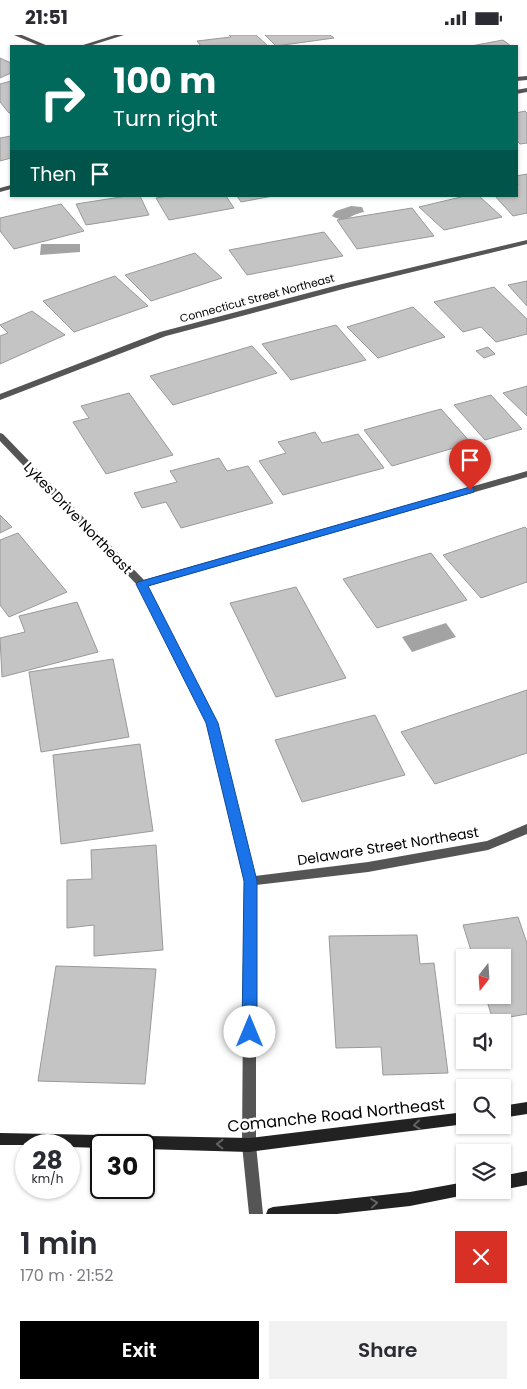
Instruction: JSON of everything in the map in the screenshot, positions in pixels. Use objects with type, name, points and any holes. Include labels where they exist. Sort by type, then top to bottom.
[{"type":"street","points":[[17,35],[42,45]]},
{"type":"street","points":[[86,45],[121,35]]},
{"type":"street","name":"Connecticut Street Northeast","points":[[0,397],[163,334],[345,286],[527,243]]},
{"type":"street","name":"Lykes Drive Northeast","points":[[0,436],[142,584],[212,723],[250,881],[249,1145],[256,1214]]},
{"type":"street","points":[[142,584],[527,474]]},
{"type":"street","name":"Delaware Street Northeast","points":[[250,881],[368,867],[488,845],[527,829]]},
{"type":"street","points":[[511,1111],[527,1108]]},
{"type":"street","name":"Comanche Road Northeast","points":[[0,1139],[249,1145],[456,1120]]},
{"type":"street","points":[[511,1181],[527,1178]]},
{"type":"street","points":[[273,1214],[410,1199],[456,1191]]},
{"type":"shaded area","points":[[351,206],[362,207],[364,212],[345,219],[332,216],[336,211]]},
{"type":"shaded area","points":[[41,244],[80,244],[80,252],[40,255]]},
{"type":"shaded area","points":[[446,623],[456,637],[412,652],[402,637]]},
{"type":"building","points":[[229,35],[256,35],[267,45],[200,45],[197,41],[231,37]]},
{"type":"building","points":[[265,35],[330,35],[334,38],[283,45],[275,45]]},
{"type":"building","points":[[503,40],[510,45],[476,45]]},
{"type":"building","points":[[0,58],[10,63],[10,73],[0,78]]},
{"type":"building","points":[[10,81],[10,113],[0,102],[0,84]]},
{"type":"building","points":[[525,111],[527,113],[527,143],[520,144],[518,142],[518,113]]},
{"type":"building","points":[[10,136],[10,158],[0,161],[0,138]]},
{"type":"building","points":[[527,174],[527,213],[513,216],[496,197],[518,197],[518,176]]},
{"type":"building","points":[[121,197],[140,197],[149,215],[86,225],[76,204]]},
{"type":"building","points":[[227,197],[234,208],[169,220],[156,198]]},
{"type":"building","points":[[238,197],[268,197],[241,202]]},
{"type":"building","points":[[461,197],[480,197],[502,217],[444,230],[419,207]]},
{"type":"building","points":[[61,204],[84,231],[14,249],[0,231],[0,218]]},
{"type":"building","points":[[412,208],[434,236],[357,249],[337,220]]},
{"type":"building","points":[[324,232],[343,256],[247,275],[229,250]]},
{"type":"building","points":[[195,253],[222,278],[151,301],[125,275]]},
{"type":"building","points":[[115,276],[148,306],[74,332],[43,301]]},
{"type":"building","points":[[527,281],[527,306],[508,285]]},
{"type":"building","points":[[494,287],[527,319],[527,334],[496,342],[481,327],[463,332],[434,302]]},
{"type":"building","points":[[413,307],[445,337],[378,358],[347,327]]},
{"type":"building","points":[[32,311],[65,335],[0,364],[0,336],[8,333],[0,325]]},
{"type":"building","points":[[336,325],[366,360],[291,380],[262,344]]},
{"type":"building","points":[[252,346],[277,373],[173,405],[150,376]]},
{"type":"building","points":[[488,347],[495,354],[484,358],[476,351]]},
{"type":"building","points":[[527,386],[527,416],[503,393]]},
{"type":"building","points":[[129,393],[173,455],[106,474],[73,422],[89,418],[81,406]]},
{"type":"building","points":[[491,395],[522,429],[485,440],[454,405]]},
{"type":"building","points":[[441,409],[471,443],[392,466],[364,430]]},
{"type":"building","points":[[315,432],[322,443],[358,434],[384,468],[283,495],[259,461],[286,453],[278,442]]},
{"type":"building","points":[[219,458],[227,471],[248,466],[273,503],[181,528],[166,502],[142,508],[134,493],[177,482],[170,471]]},
{"type":"building","points":[[0,515],[12,527],[0,533]]},
{"type":"building","points":[[525,527],[527,529],[527,582],[481,598],[443,555]]},
{"type":"building","points":[[18,533],[67,592],[9,617],[0,605],[0,540]]},
{"type":"building","points":[[431,553],[467,600],[377,628],[343,579]]},
{"type":"building","points":[[296,587],[346,678],[276,697],[230,603]]},
{"type":"building","points":[[77,602],[98,652],[2,677],[0,638],[25,632],[19,616]]},
{"type":"building","points":[[113,659],[129,737],[41,752],[29,672]]},
{"type":"building","points":[[527,690],[527,753],[435,784],[401,732]]},
{"type":"building","points":[[375,715],[405,775],[302,802],[275,740]]},
{"type":"building","points":[[140,744],[153,831],[61,844],[53,755]]},
{"type":"building","points":[[156,845],[163,950],[94,956],[94,925],[67,928],[67,880],[92,879],[91,850]]},
{"type":"building","points":[[518,917],[527,943],[527,1014],[511,1017],[511,1014],[491,1014],[488,1004],[511,1004],[511,949],[470,949],[463,925]]},
{"type":"building","points":[[417,935],[420,964],[434,963],[448,1073],[383,1075],[381,1047],[336,1048],[329,936]]},
{"type":"building","points":[[56,966],[156,969],[145,1084],[38,1081]]},
{"type":"route","points":[[250,1032],[250,881],[212,723],[142,584],[470,490]]}]
